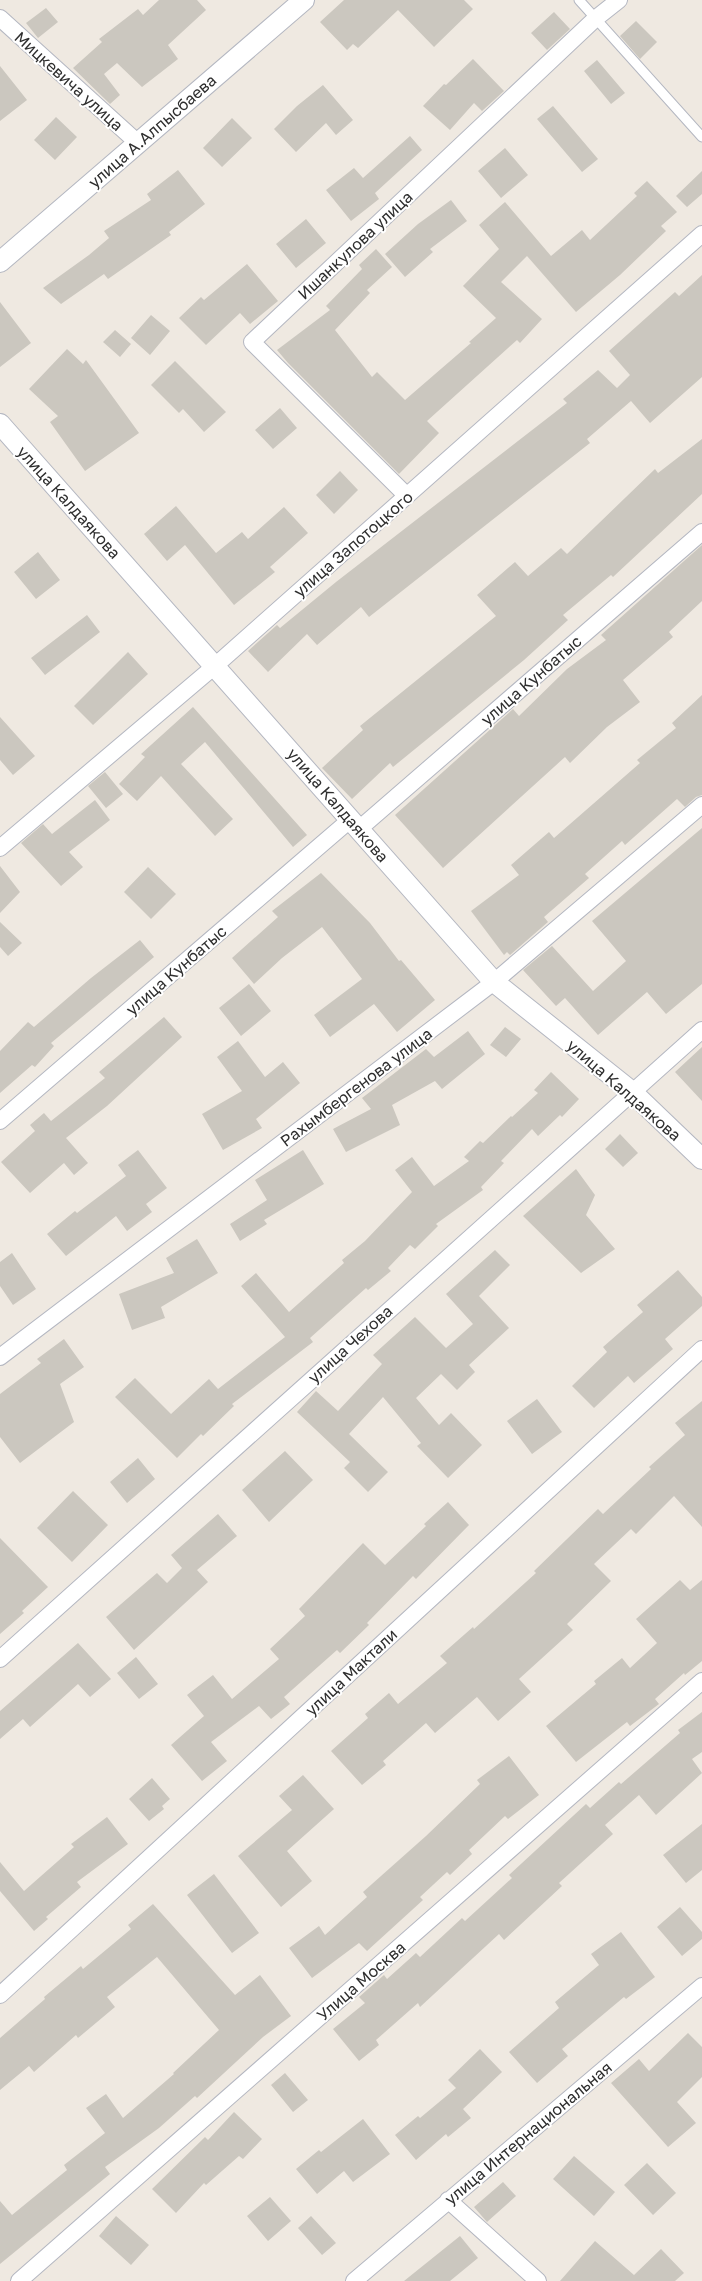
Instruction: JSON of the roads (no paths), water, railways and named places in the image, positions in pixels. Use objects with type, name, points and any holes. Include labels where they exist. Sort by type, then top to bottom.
[{"type":"street","name":"улица А.Алпысбаева","points":[[0,262],[304,0]]},
{"type":"street","name":"Ишанкулова улица","points":[[407,496],[252,342],[596,19],[619,0]]},
{"type":"street","name":"Мицкевича улица","points":[[0,18],[138,143]]},
{"type":"street","name":"улица Запотоцкого","points":[[2,844],[216,665],[702,234]]},
{"type":"street","name":"улица Калдаякова","points":[[0,424],[216,665],[494,982],[631,1091],[702,1159]]},
{"type":"street","name":"улица Кунбатыс","points":[[0,1121],[702,532]]},
{"type":"street","name":"Рахымбергенова улица","points":[[0,1357],[494,982],[702,805]]},
{"type":"street","name":"улица Чехова","points":[[0,1659],[631,1091],[702,1030]]},
{"type":"street","name":"улица Мактали","points":[[0,1995],[702,1349]]},
{"type":"street","name":"Улица Москва","points":[[19,2281],[702,1681]]},
{"type":"street","name":"улица Интернациональная","points":[[354,2281],[702,1986]]},
{"type":"street","points":[[448,2200],[538,2281]]},
{"type":"lane","points":[[579,0],[702,138]]}]
